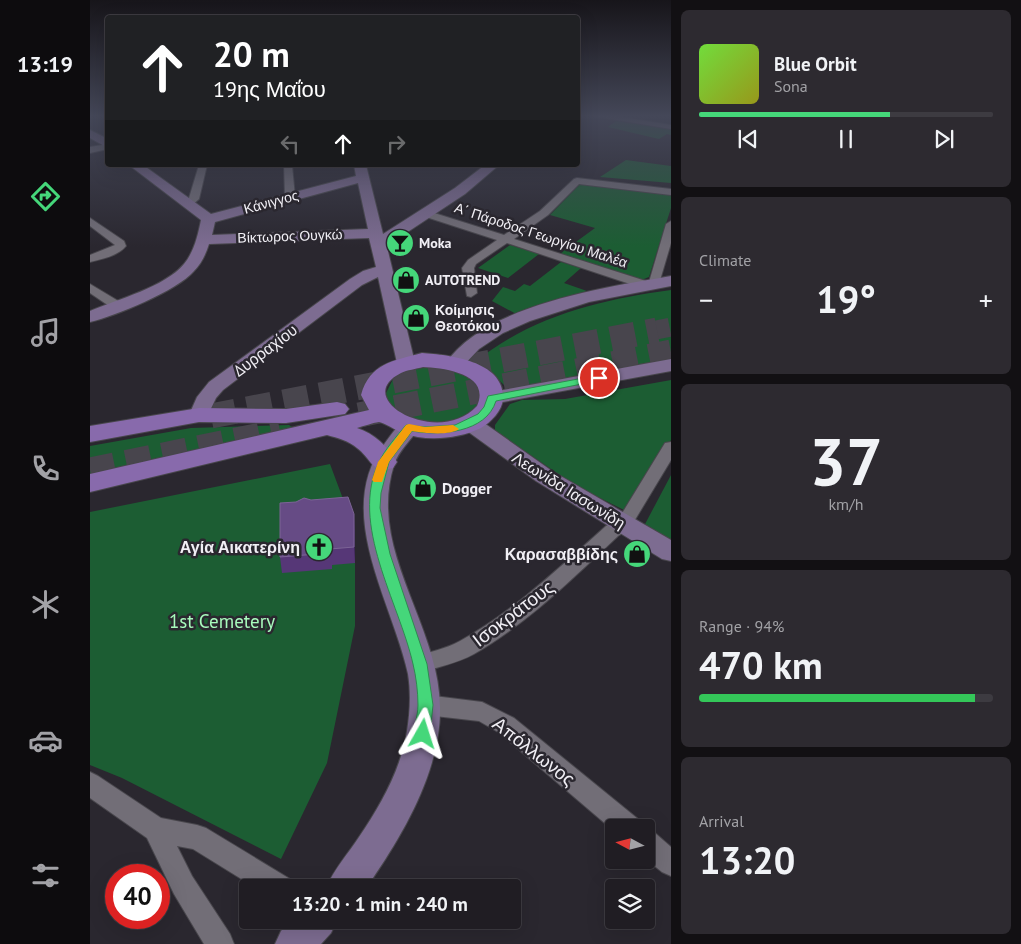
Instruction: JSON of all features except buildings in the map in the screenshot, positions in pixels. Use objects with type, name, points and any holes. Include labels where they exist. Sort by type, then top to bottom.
[{"type":"main road","points":[[430,360],[455,363],[470,369],[482,377],[490,387],[492,398],[489,408],[482,416],[470,424],[441,430],[409,427],[395,422],[378,404],[375,384],[381,375],[392,368],[406,363],[430,360]]},
{"type":"main road","points":[[90,434],[199,416],[286,416],[316,413],[354,404],[378,404]]},
{"type":"main road","points":[[90,482],[328,427],[378,404]]},
{"type":"main road","points":[[328,427],[356,435],[368,442],[375,448],[384,462]]},
{"type":"street","points":[[90,317],[176,278],[195,259],[204,240],[208,219],[189,203],[138,167]]},
{"type":"street","points":[[189,203],[194,198],[202,167]]},
{"type":"street","points":[[288,167],[290,197]]},
{"type":"street","name":"Βίκτωρος Ουγκώ","points":[[204,240],[376,236],[389,238],[460,191],[490,167]]},
{"type":"street","points":[[362,172],[406,363]]},
{"type":"street","name":"Κάνιγγος","points":[[208,219],[290,197],[362,172]]},
{"type":"street","points":[[470,293],[468,268],[472,262],[544,213],[577,181],[671,192]]},
{"type":"street","name":"Α΄ Πάροδος Γεωργίου Μαλέα","points":[[427,214],[650,285]]},
{"type":"street","points":[[90,221],[120,243],[121,246],[117,250],[90,259]]},
{"type":"street","points":[[650,285],[671,224]]},
{"type":"street","name":"Δυρραχίου","points":[[199,416],[204,402],[216,386],[368,274],[384,270]]},
{"type":"street","points":[[455,363],[462,354],[476,344],[517,320],[559,304],[671,281]]},
{"type":"street","points":[[90,288],[116,305]]},
{"type":"street","points":[[341,293],[388,289]]},
{"type":"street","points":[[492,398],[671,365]]},
{"type":"street","name":"Λεωνίδα Ιασωνίδη","points":[[470,424],[544,476],[671,552]]},
{"type":"street","points":[[350,879],[379,835],[400,798],[415,762],[423,734],[426,705],[420,664],[379,539],[374,508],[375,493],[384,462],[409,427]]},
{"type":"street","points":[[624,524],[671,447]]},
{"type":"street","name":"Ισοκράτους","points":[[420,664],[465,649],[498,628],[539,597],[612,531],[624,524]]},
{"type":"street","name":"Απόλλωνος","points":[[426,705],[482,712],[506,725],[618,819]]},
{"type":"street","points":[[90,784],[156,829],[197,837],[266,879]]},
{"type":"street","points":[[156,829],[183,884],[220,944]]},
{"type":"street","points":[[655,850],[671,863]]},
{"type":"green space","points":[[626,160],[671,166],[671,183],[600,177]]},
{"type":"green space","points":[[581,183],[671,194],[671,208],[649,277],[639,281],[558,255],[595,228],[550,215]]},
{"type":"green space","points":[[510,245],[539,254],[508,278],[478,268]]},
{"type":"green space","points":[[561,262],[581,268],[564,283],[587,291],[518,315],[492,301],[503,287],[515,291],[524,284],[530,286]]},
{"type":"green space","points":[[671,290],[671,362],[549,384],[507,388],[493,374],[474,363],[518,333],[542,322],[593,305]]},
{"type":"green space","points":[[434,366],[468,375],[485,394],[474,416],[437,426],[400,415],[387,401],[386,393],[393,379],[411,370]]},
{"type":"green space","points":[[671,380],[671,440],[626,511],[576,486],[495,431],[495,425],[510,404],[522,400],[565,399]]},
{"type":"green space","points":[[289,425],[292,427],[289,429],[90,479],[90,446],[191,428]]},
{"type":"green space","name":"1st Cemetery","points":[[330,464],[355,531],[355,626],[327,763],[281,859],[122,778],[90,765],[90,512]]},
{"type":"green space","points":[[671,475],[671,542],[644,526]]},
{"type":"tunnel","points":[[651,331],[671,327]]},
{"type":"tunnel","points":[[211,416],[657,330]]},
{"type":"tunnel","points":[[359,415],[671,352]]},
{"type":"tunnel","points":[[90,470],[280,431]]},
{"type":"slow traffic","points":[[378,480],[384,462],[409,427],[425,430],[453,429]]},
{"type":"place","name":"Moka","points":[[400,243]]},
{"type":"place","name":"AUTOTREND","points":[[406,280]]},
{"type":"place","name":"Κοίμησις Θεοτόκου","points":[[416,318]]},
{"type":"place","name":"Dogger","points":[[423,488]]},
{"type":"place","name":"Αγία Αικατερίνη","points":[[319,547]]},
{"type":"place","name":"Καρασαββίδης","points":[[637,554]]},
{"type":"route","points":[[423,734],[426,705],[420,664],[379,539],[374,508],[375,493],[384,462],[409,427],[425,430],[457,428],[470,424],[482,416],[489,408],[492,398],[599,378]]}]
